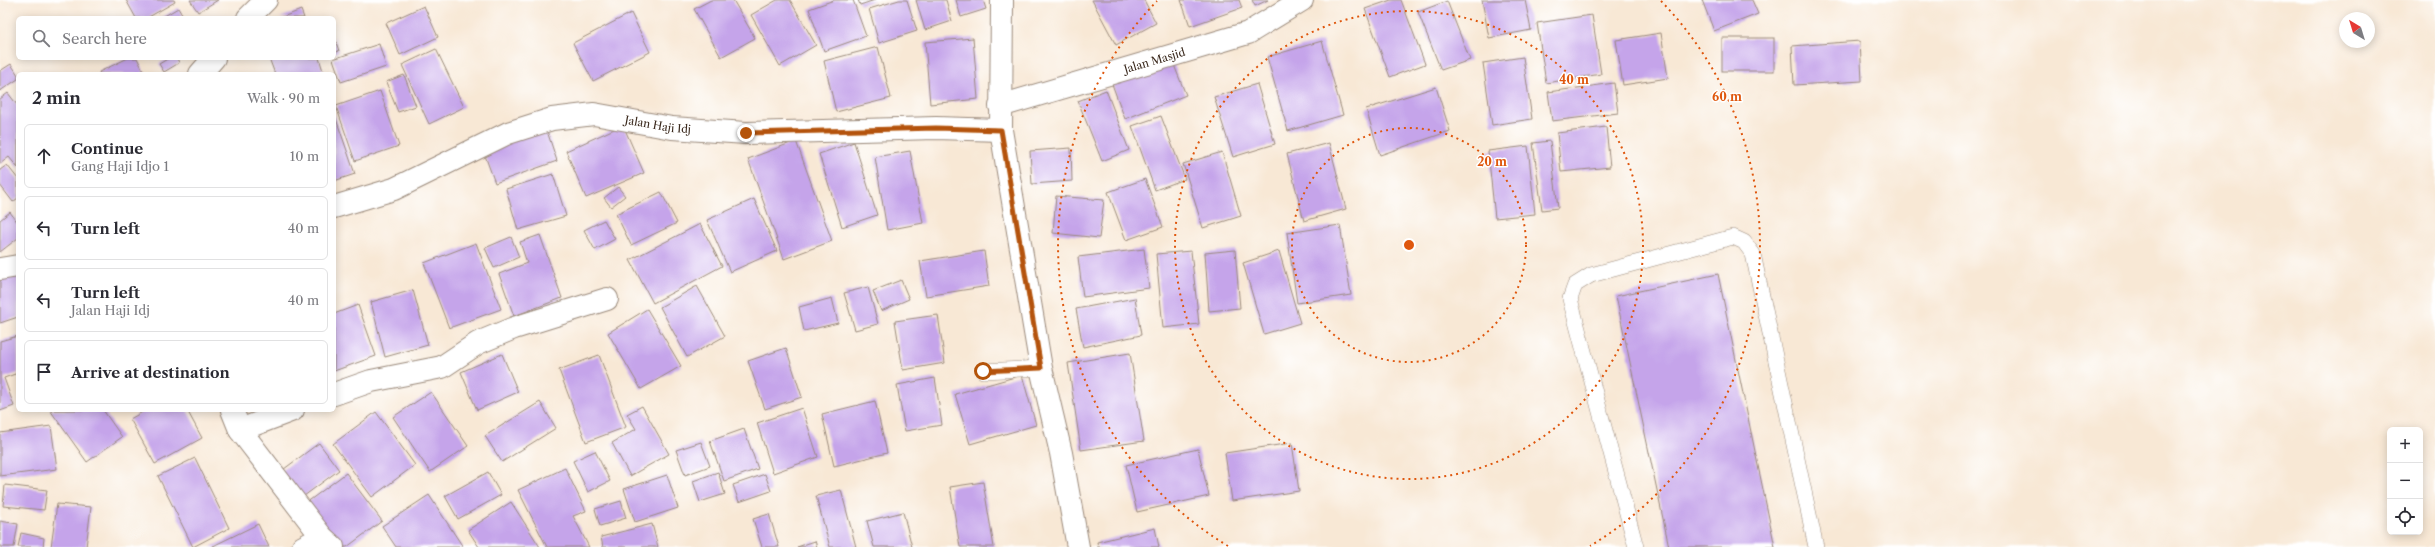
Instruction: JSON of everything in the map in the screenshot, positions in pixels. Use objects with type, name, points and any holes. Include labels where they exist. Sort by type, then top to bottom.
[{"type":"street","points":[[250,16],[266,0]]},
{"type":"street","points":[[1002,0],[1001,130],[1041,368],[1061,453],[1078,547]]},
{"type":"street","name":"Jalan Masjid","points":[[1000,106],[1248,33],[1302,0]]},
{"type":"street","points":[[202,72],[212,60]]},
{"type":"street","name":"Jalan Haji Idj","points":[[336,206],[394,189],[508,133],[552,119],[594,114],[672,128],[746,133],[936,128],[1001,130]]},
{"type":"street","points":[[0,269],[16,266]]},
{"type":"street","points":[[336,393],[371,380],[442,367],[478,343],[514,328],[607,299]]},
{"type":"street","points":[[233,412],[240,430],[327,542],[303,547]]},
{"type":"street","points":[[240,430],[288,412]]},
{"type":"lane","points":[[1636,547],[1570,299],[1575,285],[1591,275],[1733,236],[1744,242],[1753,254],[1816,547]]},
{"type":"lane","points":[[983,371],[1041,368]]},
{"type":"building","points":[[126,0],[174,0],[175,2],[150,16],[135,16]]},
{"type":"building","points":[[190,0],[218,0],[198,12]]},
{"type":"building","points":[[711,0],[733,0],[755,38],[721,57],[694,9]]},
{"type":"building","points":[[777,0],[790,0],[816,45],[780,66],[751,15]]},
{"type":"building","points":[[834,0],[853,0],[866,36],[824,51],[809,9]]},
{"type":"building","points":[[858,0],[875,0],[860,5]]},
{"type":"building","points":[[899,0],[907,0],[917,31],[879,43],[869,9]]},
{"type":"building","points":[[916,0],[946,0],[952,21],[925,30]]},
{"type":"building","points":[[956,0],[983,0],[986,9],[961,17]]},
{"type":"building","points":[[1092,0],[1144,0],[1156,23],[1116,45]]},
{"type":"building","points":[[1181,0],[1239,0],[1242,8],[1190,26]]},
{"type":"building","points":[[1252,0],[1268,0],[1255,6]]},
{"type":"building","points":[[1391,0],[1401,0],[1425,64],[1390,77],[1365,9]]},
{"type":"building","points":[[1482,0],[1525,0],[1531,30],[1489,38]]},
{"type":"building","points":[[1702,0],[1752,0],[1758,14],[1714,31]]},
{"type":"building","points":[[1447,1],[1470,60],[1441,70],[1418,12]]},
{"type":"building","points":[[424,6],[438,37],[400,55],[386,23]]},
{"type":"building","points":[[178,8],[183,16],[164,16]]},
{"type":"building","points":[[301,10],[303,16],[285,16]]},
{"type":"building","points":[[631,13],[650,52],[593,81],[573,43]]},
{"type":"building","points":[[1592,15],[1601,74],[1546,83],[1537,23]]},
{"type":"building","points":[[1661,33],[1668,78],[1623,85],[1616,40]]},
{"type":"building","points":[[973,38],[978,99],[930,104],[925,42]]},
{"type":"building","points":[[1722,38],[1774,38],[1774,71],[1722,71]]},
{"type":"building","points":[[1322,41],[1343,115],[1288,131],[1267,57]]},
{"type":"building","points":[[1860,41],[1862,81],[1794,85],[1792,46]]},
{"type":"building","points":[[336,42],[339,51],[336,52]]},
{"type":"building","points":[[379,44],[386,67],[341,82],[333,60],[336,60],[336,58]]},
{"type":"building","points":[[878,47],[891,98],[836,112],[824,61]]},
{"type":"building","points":[[436,49],[464,107],[429,124],[402,65]]},
{"type":"building","points":[[1523,57],[1532,119],[1492,125],[1483,63]]},
{"type":"building","points":[[124,60],[138,60],[144,72],[99,72]]},
{"type":"building","points":[[166,60],[178,60],[179,63],[164,72],[159,64]]},
{"type":"building","points":[[270,60],[320,60],[323,72],[274,72]]},
{"type":"building","points":[[1172,60],[1186,95],[1125,119],[1112,84]]},
{"type":"building","points":[[11,64],[16,72],[16,80],[0,91],[0,71]]},
{"type":"building","points":[[404,75],[416,106],[398,112],[386,82]]},
{"type":"building","points":[[1614,83],[1618,113],[1552,121],[1548,92]]},
{"type":"building","points":[[1257,84],[1275,144],[1233,157],[1214,97]]},
{"type":"building","points":[[1436,87],[1450,131],[1380,155],[1366,109]]},
{"type":"building","points":[[1106,90],[1129,150],[1102,161],[1078,101]]},
{"type":"building","points":[[380,91],[399,146],[355,161],[336,106]]},
{"type":"building","points":[[8,93],[16,103],[16,166],[9,157],[0,164],[0,99]]},
{"type":"building","points":[[1161,116],[1185,179],[1155,190],[1132,126]]},
{"type":"building","points":[[336,119],[355,174],[336,180]]},
{"type":"building","points":[[623,125],[644,173],[586,198],[566,151]]},
{"type":"building","points":[[1606,127],[1610,167],[1561,172],[1557,133]]},
{"type":"building","points":[[546,128],[557,161],[495,183],[483,150]]},
{"type":"building","points":[[796,141],[832,241],[784,259],[748,159]]},
{"type":"building","points":[[1550,141],[1558,208],[1542,210],[1533,143]]},
{"type":"building","points":[[854,142],[877,215],[842,227],[819,154]]},
{"type":"building","points":[[1329,143],[1346,209],[1304,221],[1287,154]]},
{"type":"building","points":[[1528,146],[1535,214],[1495,218],[1488,151]]},
{"type":"building","points":[[1071,148],[1072,181],[1032,184],[1030,151]]},
{"type":"building","points":[[910,151],[923,223],[887,230],[875,157]]},
{"type":"building","points":[[1222,152],[1241,216],[1203,228],[1183,164]]},
{"type":"building","points":[[7,165],[16,176],[16,200],[13,202],[0,185],[0,170]]},
{"type":"building","points":[[553,174],[566,216],[518,230],[506,189]]},
{"type":"building","points":[[1145,179],[1163,227],[1126,240],[1108,192]]},
{"type":"building","points":[[618,187],[625,196],[611,207],[604,198]]},
{"type":"building","points":[[661,192],[677,223],[631,245],[616,214]]},
{"type":"building","points":[[1056,196],[1104,200],[1099,238],[1053,233]]},
{"type":"building","points":[[754,199],[777,251],[730,272],[707,220]]},
{"type":"building","points":[[10,212],[16,220],[16,240],[0,252],[0,220]]},
{"type":"building","points":[[604,220],[615,239],[595,250],[584,230]]},
{"type":"building","points":[[700,224],[722,266],[653,303],[630,260]]},
{"type":"building","points":[[1340,225],[1351,295],[1297,303],[1287,233]]},
{"type":"building","points":[[540,235],[562,298],[514,316],[499,274],[527,263],[520,242]]},
{"type":"building","points":[[511,237],[519,257],[494,268],[485,248]]},
{"type":"building","points":[[476,243],[501,309],[449,328],[424,263]]},
{"type":"building","points":[[1144,249],[1149,288],[1083,297],[1078,257]]},
{"type":"building","points":[[1235,250],[1240,308],[1209,311],[1205,253]]},
{"type":"building","points":[[984,251],[989,286],[926,296],[920,261]]},
{"type":"building","points":[[1191,251],[1199,324],[1163,328],[1156,254]]},
{"type":"building","points":[[1279,251],[1300,323],[1264,334],[1243,263]]},
{"type":"building","points":[[16,271],[16,318],[0,323],[0,275]]},
{"type":"building","points":[[1718,274],[1775,547],[1669,547],[1616,296]]},
{"type":"building","points":[[901,280],[909,299],[881,311],[873,291]]},
{"type":"building","points":[[697,286],[725,336],[687,357],[660,307]]},
{"type":"building","points":[[868,287],[878,324],[855,330],[844,293]]},
{"type":"building","points":[[413,290],[428,345],[385,357],[371,302]]},
{"type":"building","points":[[832,298],[838,323],[804,331],[799,307]]},
{"type":"building","points":[[1135,298],[1141,335],[1083,347],[1076,309]]},
{"type":"building","points":[[358,305],[376,356],[336,370],[336,313]]},
{"type":"building","points":[[647,309],[681,366],[641,389],[608,333]]},
{"type":"building","points":[[938,315],[945,363],[903,370],[895,321]]},
{"type":"building","points":[[16,337],[16,374],[4,378],[14,406],[0,411],[0,341]]},
{"type":"building","points":[[786,348],[802,397],[765,409],[748,361]]},
{"type":"building","points":[[1130,353],[1144,441],[1081,450],[1068,363]]},
{"type":"building","points":[[502,354],[518,392],[477,410],[461,372]]},
{"type":"building","points":[[599,355],[626,427],[586,442],[559,370]]},
{"type":"building","points":[[1022,375],[1036,425],[970,444],[955,394]]},
{"type":"building","points":[[935,378],[942,425],[905,431],[897,385]]},
{"type":"building","points":[[431,392],[468,446],[430,472],[393,417]]},
{"type":"building","points":[[875,401],[887,453],[834,466],[822,414]]},
{"type":"building","points":[[540,402],[556,428],[502,462],[485,436]]},
{"type":"building","points":[[642,406],[669,454],[630,476],[612,443],[636,429],[627,414]]},
{"type":"building","points":[[802,408],[818,457],[773,473],[757,423]]},
{"type":"building","points":[[51,412],[104,412],[122,437],[87,462]]},
{"type":"building","points":[[142,412],[188,412],[202,438],[155,464],[130,419]]},
{"type":"building","points":[[376,412],[415,465],[372,497],[333,444]]},
{"type":"building","points":[[51,426],[57,469],[0,476],[0,433]]},
{"type":"building","points":[[744,429],[758,469],[724,481],[710,441]]},
{"type":"building","points":[[701,442],[710,466],[685,475],[676,450]]},
{"type":"building","points":[[319,443],[339,470],[300,499],[280,472]]},
{"type":"building","points":[[1292,443],[1299,491],[1232,501],[1225,453]]},
{"type":"building","points":[[1198,449],[1209,496],[1137,512],[1126,465]]},
{"type":"building","points":[[595,451],[610,481],[588,492],[573,461]]},
{"type":"building","points":[[195,458],[229,528],[193,547],[158,476]]},
{"type":"building","points":[[565,468],[586,511],[573,516],[589,547],[547,547],[518,490]]},
{"type":"building","points":[[488,472],[501,495],[458,519],[445,496]]},
{"type":"building","points":[[718,472],[725,494],[700,502],[693,481]]},
{"type":"building","points":[[346,473],[382,521],[347,547],[340,547],[306,503]]},
{"type":"building","points":[[765,474],[771,491],[739,502],[733,485]]},
{"type":"building","points":[[667,475],[678,508],[635,522],[624,489]]},
{"type":"building","points":[[983,482],[994,547],[960,547],[950,487]]},
{"type":"building","points":[[5,485],[47,490],[44,510],[3,506]]},
{"type":"building","points":[[841,490],[856,547],[830,547],[816,496]]},
{"type":"building","points":[[429,495],[463,547],[396,547],[382,526]]},
{"type":"building","points":[[621,501],[626,518],[600,526],[595,509]]},
{"type":"building","points":[[511,502],[540,547],[479,547],[468,530]]},
{"type":"building","points":[[57,504],[91,507],[86,547],[51,547]]},
{"type":"building","points":[[903,512],[912,547],[874,547],[867,521]]},
{"type":"building","points":[[769,514],[779,547],[762,547],[753,519]]},
{"type":"building","points":[[0,521],[18,524],[14,547],[0,547]]},
{"type":"building","points":[[258,524],[269,547],[211,547]]},
{"type":"building","points":[[652,524],[658,547],[603,547],[601,537]]},
{"type":"building","points":[[1155,528],[1159,547],[1098,547],[1097,542]]},
{"type":"building","points":[[21,533],[44,538],[43,547],[18,547]]},
{"type":"building","points":[[815,541],[817,547],[797,547]]},
{"type":"route","points":[[746,133],[936,128],[1001,130],[1041,368],[983,371]]}]
